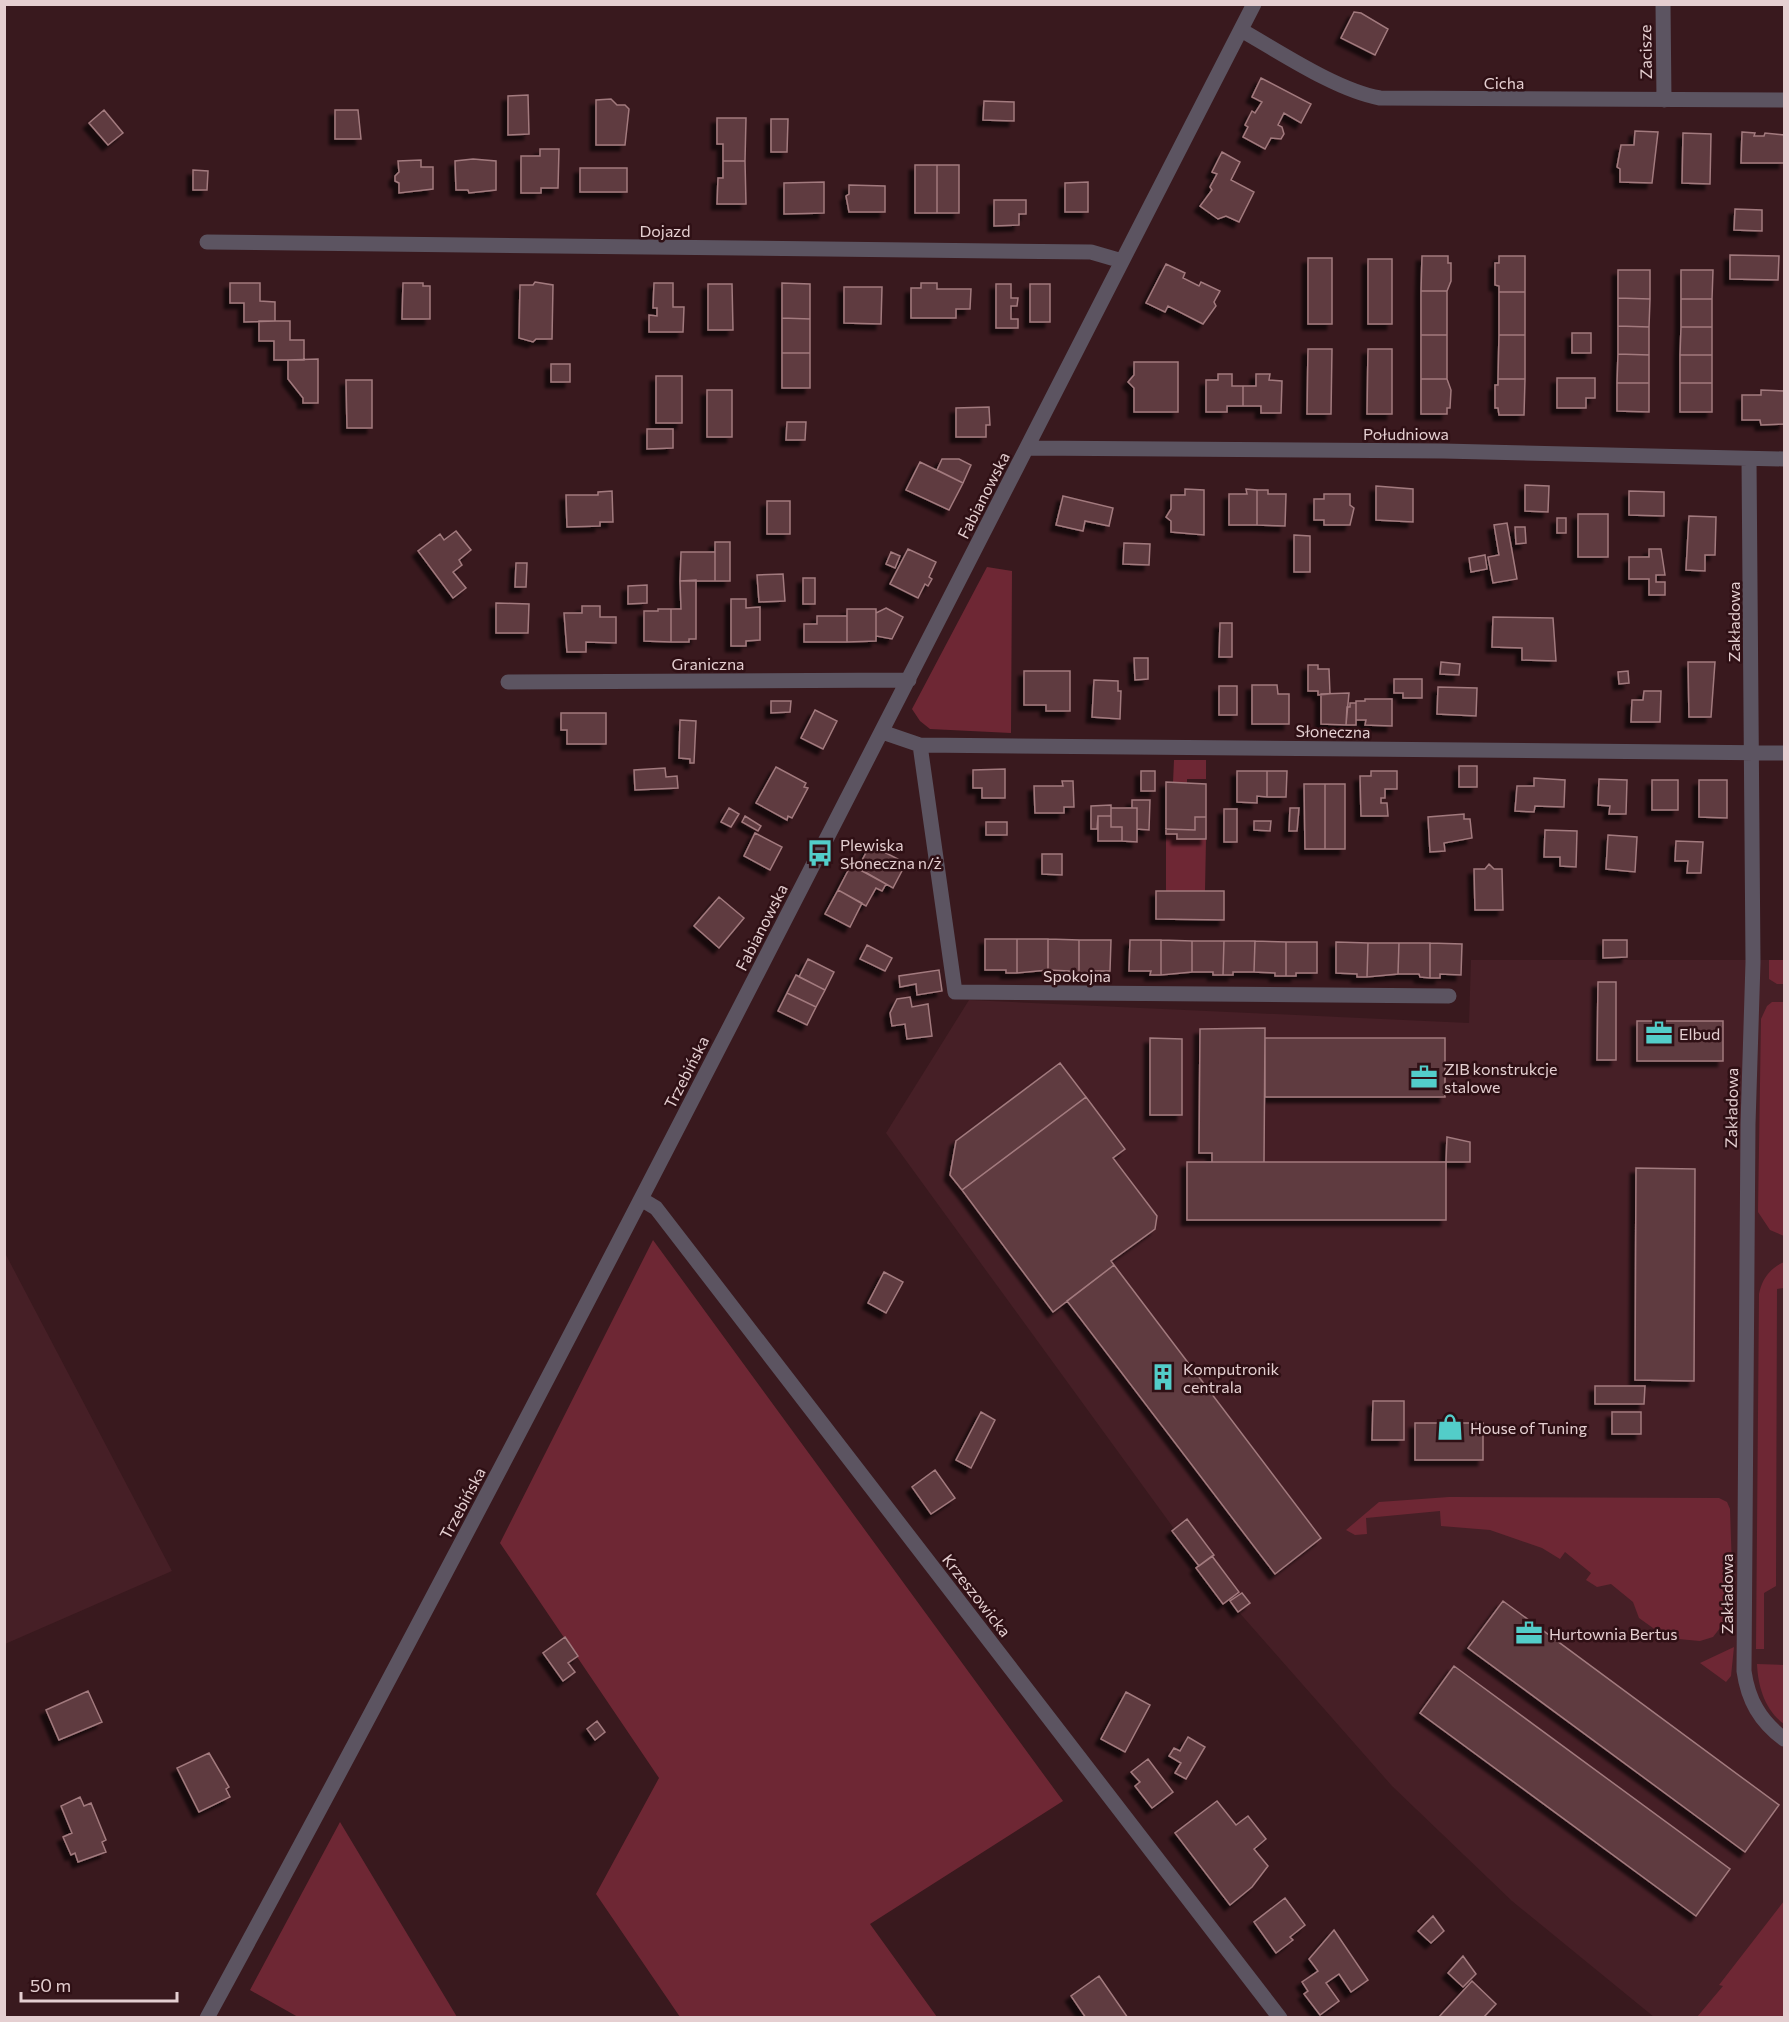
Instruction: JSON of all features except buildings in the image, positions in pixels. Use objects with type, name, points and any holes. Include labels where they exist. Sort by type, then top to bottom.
[{"type":"street","name":"Fabianowska","points":[[743,1001],[1254,4]]},
{"type":"street","name":"Zacisze","points":[[1663,4],[1664,100]]},
{"type":"street","name":"Cicha","points":[[1241,30],[1340,84],[1365,95],[1380,98],[1785,100]]},
{"type":"street","name":"Dojazd","points":[[207,242],[1091,252],[1122,261]]},
{"type":"street","name":"Południowa","points":[[1027,448],[1443,451],[1785,459]]},
{"type":"street","name":"Zakładowa","points":[[1749,459],[1752,962],[1744,1652],[1749,1694],[1761,1718],[1785,1739]]},
{"type":"street","name":"Graniczna","points":[[508,682],[909,680]]},
{"type":"street","name":"Słoneczna","points":[[882,732],[920,745],[1785,753]]},
{"type":"street","name":"Spokojna","points":[[920,745],[954,992],[1449,996]]},
{"type":"street","name":"Trzebińska","points":[[207,2018],[500,1470],[743,1001]]},
{"type":"street","name":"Krzeszowicka","points":[[641,1199],[656,1208],[1280,2018]]},
{"type":"shaded area","points":[[987,567],[1012,571],[1011,733],[930,729],[920,721],[912,709]]},
{"type":"shaded area","points":[[1174,760],[1206,760],[1206,779],[1187,779],[1187,783],[1173,783]]},
{"type":"shaded area","points":[[1166,834],[1177,834],[1177,839],[1206,839],[1205,891],[1166,891]]},
{"type":"shaded area","points":[[1471,960],[1784,960],[1784,2017],[1654,2017],[1512,1901],[1392,1786],[1215,1585],[886,1133],[969,1000],[1469,1023]]},
{"type":"shaded area","points":[[1769,960],[1784,960],[1784,984],[1777,984],[1769,979]]},
{"type":"shaded area","points":[[1772,1002],[1784,1002],[1784,1236],[1770,1230],[1758,1212],[1761,1019],[1767,1006]]},
{"type":"shaded area","points":[[653,1240],[1063,1801],[870,1924],[937,2017],[680,2017],[596,1894],[659,1778],[500,1543]]},
{"type":"shaded area","points":[[5,1253],[172,1571],[4,1644]]},
{"type":"shaded area","points":[[1784,1262],[1784,1288],[1777,1289],[1776,1586],[1764,1593],[1764,1649],[1756,1649],[1759,1294],[1767,1275]]},
{"type":"shaded area","points":[[1449,1497],[1719,1498],[1727,1502],[1730,1509],[1733,1599],[1727,1619],[1713,1637],[1700,1641],[1667,1638],[1639,1618],[1633,1602],[1611,1584],[1597,1587],[1586,1580],[1591,1573],[1565,1552],[1560,1559],[1542,1548],[1490,1530],[1441,1526],[1440,1511],[1366,1518],[1367,1534],[1355,1535],[1346,1530],[1379,1502]]},
{"type":"shaded area","points":[[1734,1647],[1731,1676],[1726,1682],[1700,1663]]},
{"type":"shaded area","points":[[1757,1664],[1784,1665],[1784,1724],[1767,1705],[1759,1681]]},
{"type":"shaded area","points":[[340,1822],[457,2017],[298,2017],[250,1990]]},
{"type":"shaded area","points":[[1784,1901],[1784,2017],[1697,2017],[1723,1986],[1719,1985]]},
{"type":"place","name":"Plewiska Słoneczna n/ż","points":[[820,853]]},
{"type":"place","name":"Elbud","points":[[1659,1033]]},
{"type":"place","name":"ZIB konstrukcje stalowe","points":[[1424,1077]]},
{"type":"place","name":"Komputronik centrala","points":[[1163,1377]]},
{"type":"place","name":"House of Tuning","points":[[1450,1427]]},
{"type":"place","name":"Hurtownia Bertus","points":[[1529,1633]]}]
